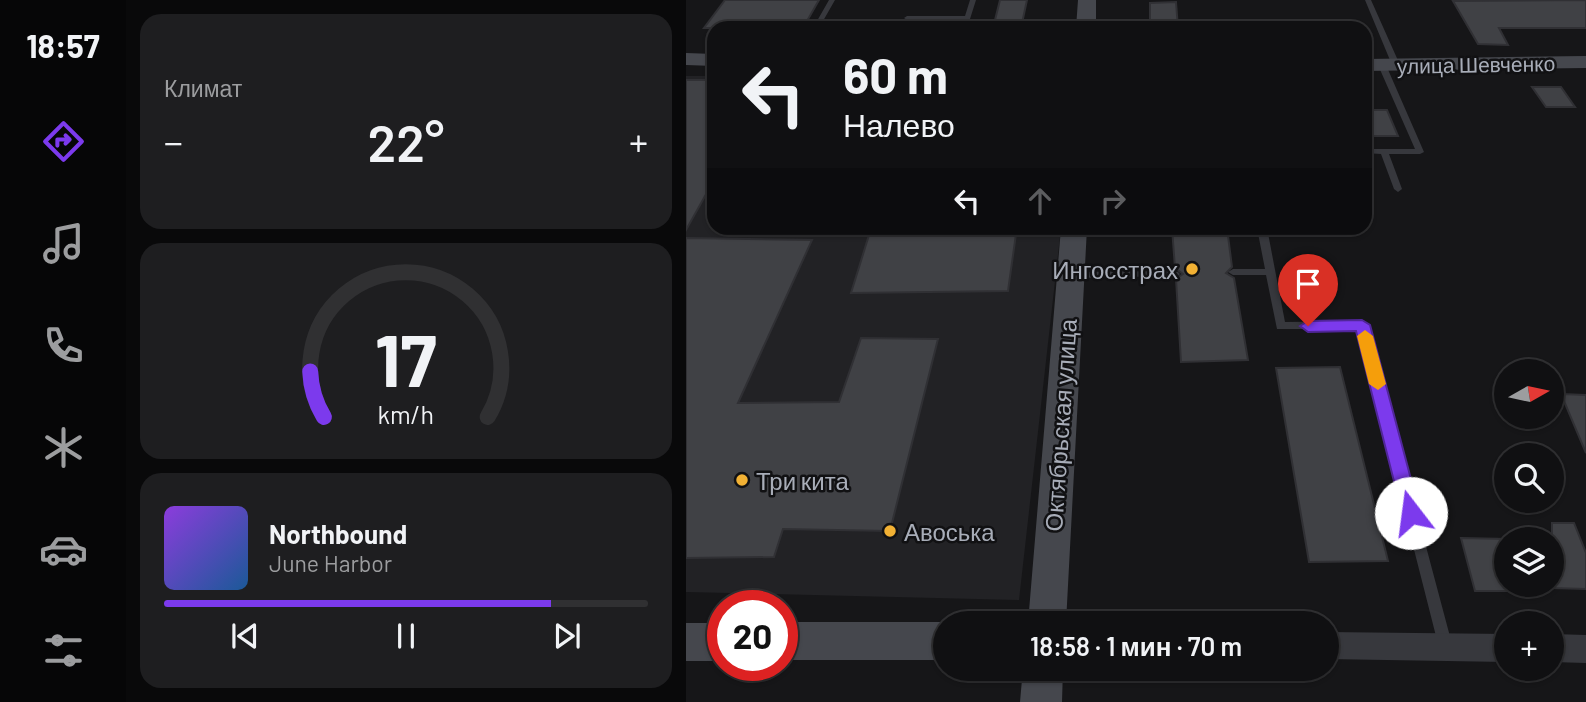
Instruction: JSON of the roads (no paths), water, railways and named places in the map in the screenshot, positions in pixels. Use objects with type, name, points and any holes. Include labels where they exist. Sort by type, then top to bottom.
[{"type":"main road","points":[[1086,21],[1087,0]]},
{"type":"main road","points":[[686,59],[707,60]]},
{"type":"main road","name":"улица Шевченко","points":[[1381,65],[1586,62]]},
{"type":"main road","name":"Октябрьская улица","points":[[1048,611],[1074,235]]},
{"type":"main road","points":[[798,641],[933,640]]},
{"type":"main road","points":[[686,642],[707,642]]},
{"type":"main road","points":[[1041,702],[1042,681]]},
{"type":"street","points":[[1339,645],[1494,648]]},
{"type":"street","points":[[1564,649],[1586,649]]},
{"type":"lane","points":[[820,21],[832,0]]},
{"type":"lane","points":[[907,18],[968,18],[973,0]]},
{"type":"lane","points":[[1368,0],[1381,65],[1420,152],[1372,151]]},
{"type":"lane","points":[[1384,151],[1398,188]]},
{"type":"lane","points":[[1263,235],[1281,326],[1362,325],[1446,647]]},
{"type":"lane","points":[[1233,272],[1270,272]]},
{"type":"lane","points":[[1071,275],[1175,274]]},
{"type":"place","name":"Ингосстрах","points":[[1192,269]]},
{"type":"place","name":"Три кита","points":[[742,480]]},
{"type":"place","name":"Авоська","points":[[890,531]]}]
